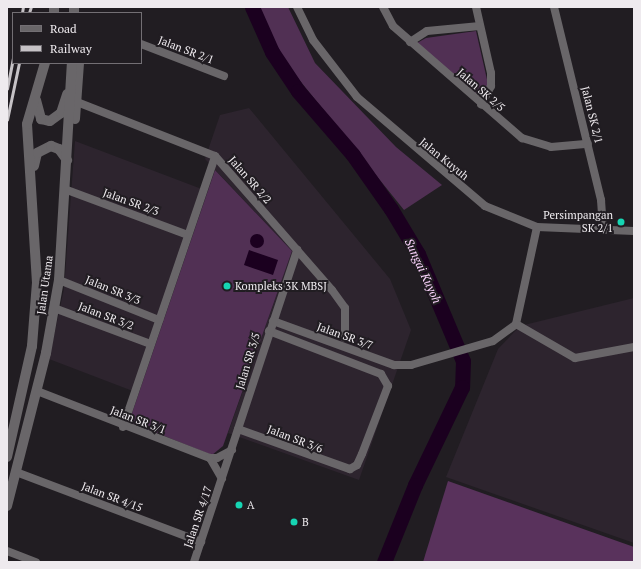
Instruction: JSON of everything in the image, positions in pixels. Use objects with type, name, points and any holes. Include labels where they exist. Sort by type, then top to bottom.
[{"type":"street","name":"Jalan Kuyuh","points":[[297,7],[313,40],[357,97],[419,153],[485,206],[537,227],[634,231]]},
{"type":"street","name":"Jalan SK 2/5","points":[[383,7],[393,26],[481,105],[522,138],[536,144],[551,147],[588,144]]},
{"type":"street","points":[[476,7],[492,86],[481,105]]},
{"type":"street","name":"Jalan SK 2/1","points":[[554,7],[601,200],[603,230]]},
{"type":"street","points":[[410,42],[427,31],[480,26]]},
{"type":"street","name":"Jalan SR 2/1","points":[[142,44],[224,76]]},
{"type":"street","name":"Jalan Utama","points":[[7,457],[32,346],[37,283],[27,124],[45,64]]},
{"type":"street","name":"Jalan Utama","points":[[7,506],[37,391],[59,280],[67,190],[72,64]]},
{"type":"street","points":[[67,160],[77,102],[79,64]]},
{"type":"street","points":[[35,96],[42,119],[56,119],[71,84]]},
{"type":"street","name":"Jalan SR 2/2","points":[[77,102],[215,156],[297,250],[345,308],[345,338]]},
{"type":"street","points":[[32,186],[35,160],[43,147],[59,149],[67,160]]},
{"type":"street","points":[[123,427],[215,156]]},
{"type":"street","name":"Jalan SR 2/3","points":[[67,190],[188,235]]},
{"type":"street","points":[[537,227],[516,324],[575,358],[587,359],[634,347]]},
{"type":"street","name":"Jalan SR 3/5","points":[[222,479],[269,331],[297,250]]},
{"type":"street","name":"Jalan SR 3/3","points":[[59,280],[159,320]]},
{"type":"street","name":"Jalan SR 3/2","points":[[54,308],[151,344]]},
{"type":"street","name":"Jalan SR 3/7","points":[[273,321],[394,365],[411,365],[493,341],[516,324]]},
{"type":"street","name":"Jalan SR 3/6","points":[[238,429],[344,470],[357,465],[388,386],[387,379],[269,331]]},
{"type":"street","name":"Jalan SR 3/1","points":[[37,391],[123,427],[210,458]]},
{"type":"street","points":[[222,479],[210,458],[217,458],[232,450]]},
{"type":"street","name":"Jalan SR 4/15","points":[[16,472],[201,542]]},
{"type":"street","name":"Jalan SR 4/17","points":[[194,562],[222,479]]},
{"type":"street","points":[[7,551],[36,562]]},
{"type":"shaded area","points":[[258,7],[288,7],[315,63],[396,147],[442,185],[404,210],[293,72],[271,38]]},
{"type":"shaded area","points":[[476,31],[488,84],[486,91],[471,94],[417,43],[426,38]]},
{"type":"shaded area","points":[[249,108],[390,279],[411,330],[359,480],[228,433],[292,251],[205,159],[220,115]]},
{"type":"shaded area","points":[[75,141],[207,191],[138,393],[49,359],[64,289]]},
{"type":"shaded area","name":"Kompleks 3K MBSJ","points":[[215,170],[292,251],[223,446],[212,455],[129,422]]},
{"type":"shaded area","points":[[257,234],[262,236],[264,241],[262,246],[257,248],[252,246],[250,241],[252,236]]},
{"type":"shaded area","points":[[249,250],[278,260],[273,275],[244,265]]},
{"type":"shaded area","points":[[634,298],[634,543],[446,477],[498,349],[520,326]]},
{"type":"shaded area","points":[[448,481],[634,547],[634,562],[423,562]]},
{"type":"waterway","name":"Sungai Kuyoh","points":[[252,7],[272,52],[298,91],[353,155],[391,209],[418,254],[463,361],[462,387],[415,485],[384,562]]},
{"type":"railway","points":[[22,12],[23,7]]},
{"type":"railway","points":[[29,12],[31,7]]},
{"type":"railway","points":[[7,89],[12,63]]},
{"type":"railway","points":[[7,120],[19,64]]},
{"type":"place","name":"Persimpangan SK 2/1","points":[[621,222]]},
{"type":"place","name":"Kompleks 3K MBSJ","points":[[227,286]]},
{"type":"place","name":"A","points":[[239,505]]},
{"type":"place","name":"B","points":[[294,522]]}]
